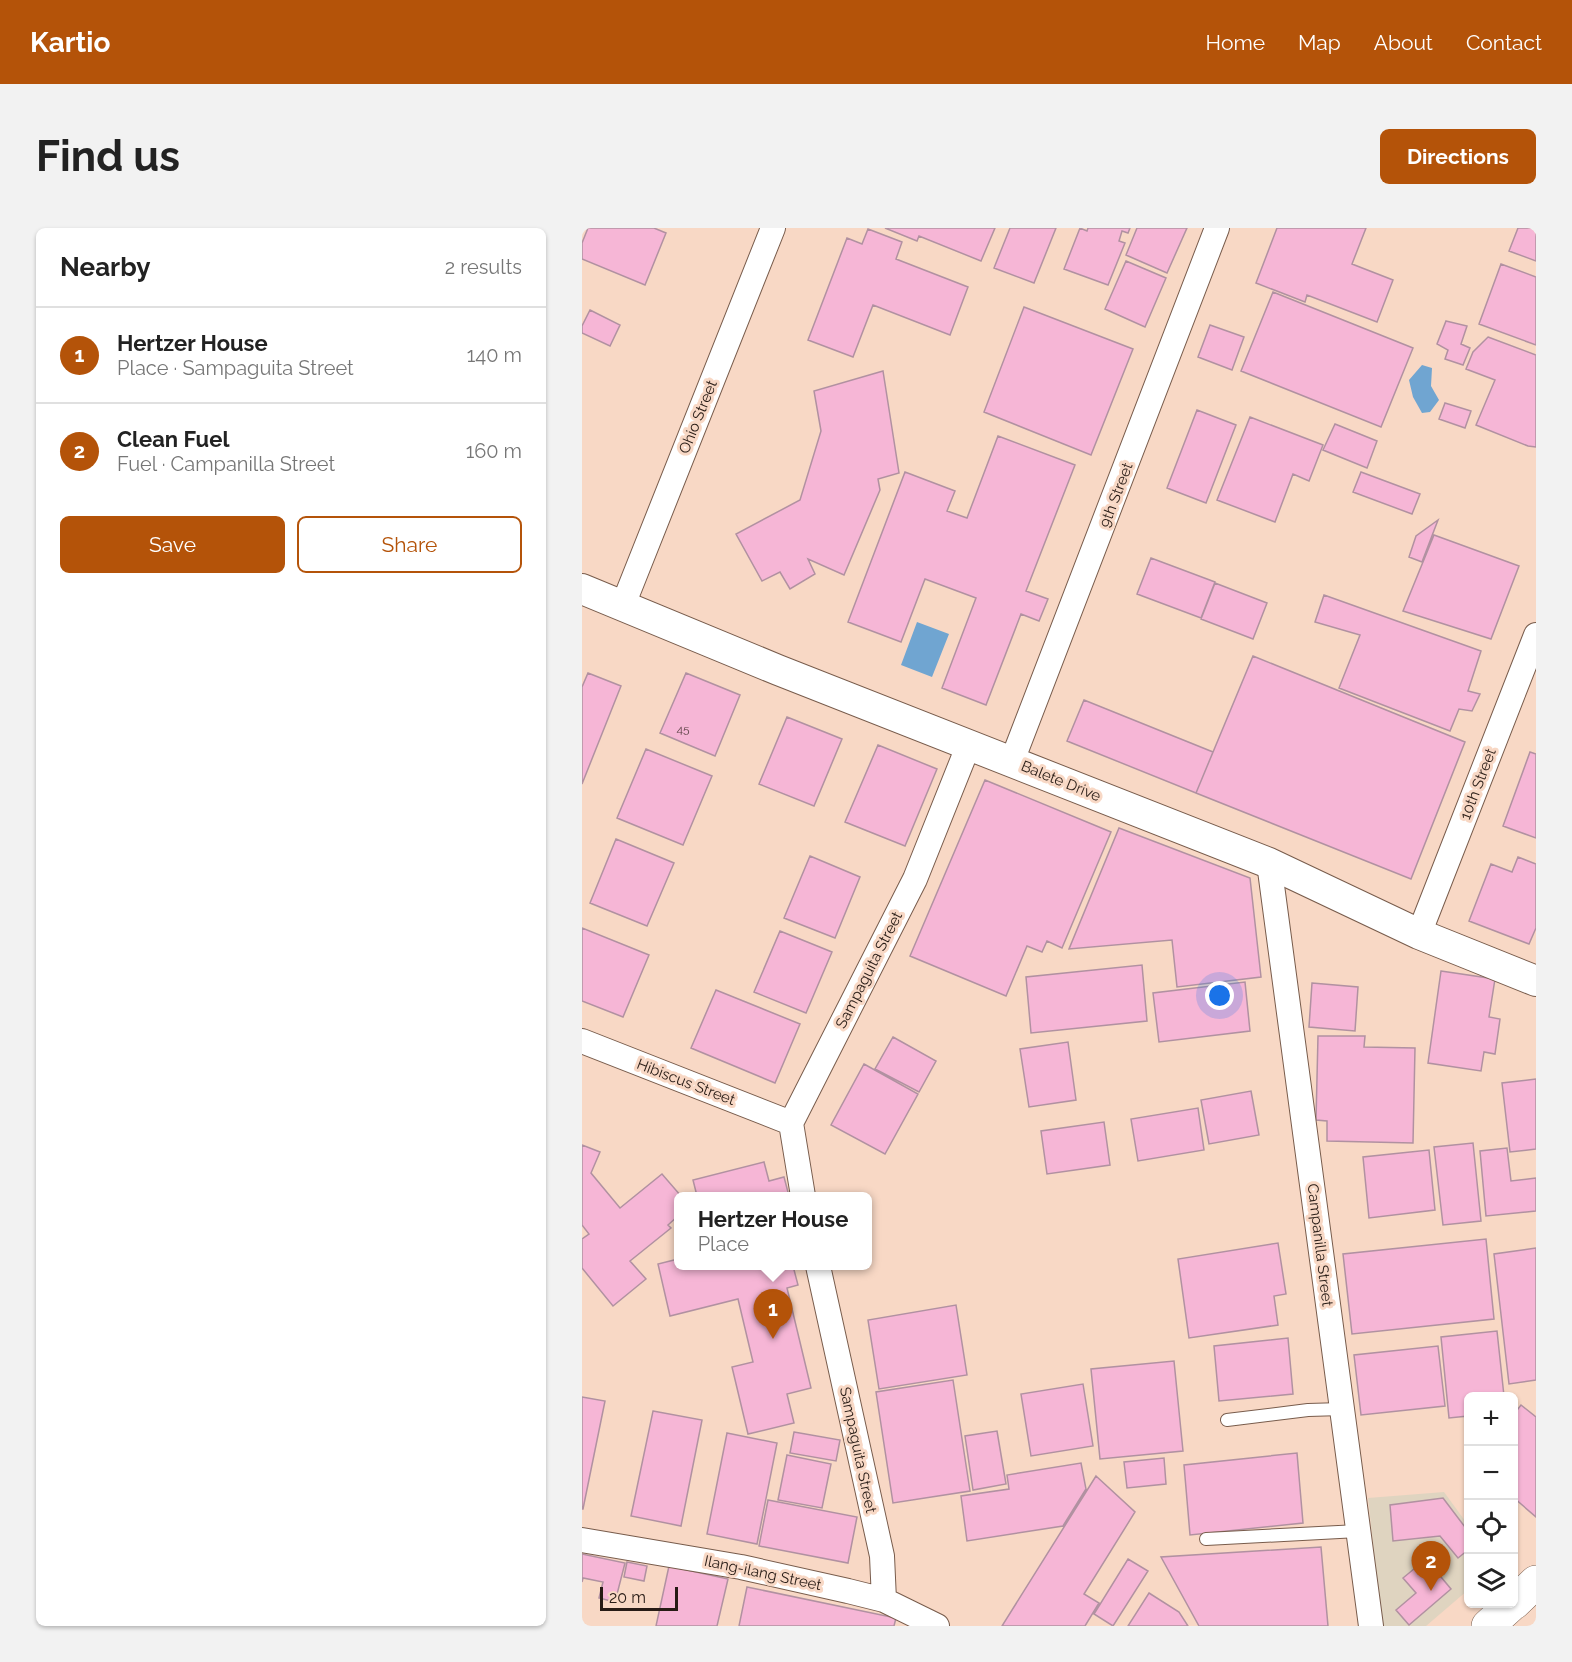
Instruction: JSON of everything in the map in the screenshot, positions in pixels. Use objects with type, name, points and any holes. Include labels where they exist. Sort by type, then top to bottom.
[{"type":"main road","points":[[1504,1615],[1536,1582]]},
{"type":"street","name":"Ohio Street","points":[[622,605],[773,228]]},
{"type":"street","name":"9th Street","points":[[1012,761],[1217,228]]},
{"type":"street","name":"Balete Drive","points":[[582,589],[778,670],[1269,863],[1419,934],[1536,981]]},
{"type":"street","name":"10th Street","points":[[1419,934],[1536,635]]},
{"type":"street","name":"Sampaguita Street","points":[[791,1122],[915,879],[969,744]]},
{"type":"street","name":"Campanilla Street","points":[[1269,863],[1371,1626]]},
{"type":"street","name":"Hibiscus Street","points":[[582,1041],[791,1122]]},
{"type":"street","points":[[791,1122],[802,1192]]},
{"type":"street","name":"Sampaguita Street","points":[[819,1270],[882,1556],[884,1600]]},
{"type":"street","name":"Ilang-ilang Street","points":[[582,1540],[741,1567],[884,1600],[937,1626]]},
{"type":"lane","points":[[1227,1420],[1308,1410],[1342,1409]]},
{"type":"lane","points":[[1206,1539],[1358,1531]]},
{"type":"shaded area","points":[[1444,1492],[1464,1520],[1464,1593],[1426,1626],[1382,1626],[1368,1498]]},
{"type":"water","points":[[1422,365],[1432,368],[1431,386],[1439,400],[1430,412],[1422,413],[1413,397],[1409,380]]},
{"type":"water","points":[[917,622],[949,634],[932,677],[901,665]]},
{"type":"building","points":[[588,228],[654,228],[666,233],[645,285],[582,259],[582,243]]},
{"type":"building","points":[[885,228],[995,228],[981,261],[919,236],[917,241]]},
{"type":"building","points":[[1010,228],[1056,228],[1034,283],[994,268]]},
{"type":"building","points":[[1080,228],[1087,231],[1088,228],[1130,228],[1128,233],[1122,231],[1119,241],[1125,243],[1108,285],[1064,269]]},
{"type":"building","points":[[1137,228],[1187,228],[1167,273],[1126,255]]},
{"type":"building","points":[[1277,228],[1366,228],[1352,264],[1393,280],[1377,322],[1307,295],[1305,302],[1256,283]]},
{"type":"building","points":[[1518,228],[1536,228],[1536,261],[1509,251]]},
{"type":"building","points":[[868,229],[902,242],[896,259],[968,287],[950,335],[873,305],[853,357],[808,340],[847,238],[862,244]]},
{"type":"building","points":[[1126,261],[1166,278],[1145,327],[1105,309]]},
{"type":"building","points":[[1501,264],[1536,277],[1536,345],[1479,324]]},
{"type":"building","points":[[1273,292],[1413,348],[1381,427],[1241,371]]},
{"type":"building","points":[[1024,307],[1133,349],[1091,455],[984,412]]},
{"type":"building","points":[[590,310],[620,325],[610,346],[582,333],[582,326]]},
{"type":"building","points":[[1446,321],[1467,326],[1461,344],[1470,348],[1463,365],[1445,359],[1448,350],[1437,344]]},
{"type":"building","points":[[1210,325],[1244,337],[1232,370],[1198,357]]},
{"type":"building","points":[[1488,337],[1536,355],[1536,447],[1528,446],[1476,425],[1495,380],[1466,369],[1473,352]]},
{"type":"building","points":[[883,371],[899,473],[878,479],[880,490],[844,575],[808,559],[815,574],[790,589],[780,572],[762,581],[736,534],[800,500],[821,431],[814,391]]},
{"type":"building","points":[[1445,403],[1471,411],[1465,428],[1439,419]]},
{"type":"building","points":[[1197,410],[1236,425],[1206,503],[1167,488]]},
{"type":"building","points":[[1250,417],[1323,445],[1309,481],[1293,474],[1275,522],[1217,500]]},
{"type":"building","points":[[1335,424],[1377,441],[1367,468],[1323,450]]},
{"type":"building","points":[[998,436],[1075,465],[1026,591],[1048,599],[1039,621],[1021,614],[986,705],[942,688],[976,598],[925,579],[901,642],[848,622],[905,472],[955,491],[947,511],[967,518]]},
{"type":"building","points":[[1361,472],[1420,494],[1412,514],[1353,492]]},
{"type":"building","points":[[1438,520],[1422,562],[1409,557],[1416,536]]},
{"type":"building","points":[[1434,535],[1519,566],[1491,639],[1403,611]]},
{"type":"building","points":[[1151,558],[1215,582],[1201,618],[1137,594]]},
{"type":"building","points":[[1215,583],[1267,603],[1253,639],[1201,619]]},
{"type":"building","points":[[1324,595],[1481,651],[1468,691],[1480,694],[1472,711],[1459,709],[1450,731],[1339,688],[1360,635],[1315,622]]},
{"type":"building","points":[[1253,656],[1465,742],[1411,879],[1196,793]]},
{"type":"building","points":[[588,673],[621,686],[582,784],[582,687]]},
{"type":"building","points":[[686,673],[740,695],[715,756],[660,733]]},
{"type":"building","points":[[1084,700],[1213,752],[1196,793],[1067,741]]},
{"type":"building","points":[[787,717],[842,739],[814,806],[759,784]]},
{"type":"building","points":[[878,745],[937,769],[905,846],[845,822]]},
{"type":"building","points":[[646,749],[712,776],[683,845],[617,818]]},
{"type":"building","points":[[1530,752],[1536,754],[1536,838],[1503,826]]},
{"type":"building","points":[[985,780],[1111,832],[1062,948],[1047,941],[1042,952],[1027,946],[1006,996],[910,956]]},
{"type":"building","points":[[1119,828],[1250,878],[1261,977],[1177,987],[1172,940],[1069,949]]},
{"type":"building","points":[[616,839],[674,863],[647,926],[590,903]]},
{"type":"building","points":[[810,856],[860,877],[835,938],[784,918]]},
{"type":"building","points":[[1518,857],[1536,864],[1536,928],[1529,944],[1469,921],[1491,864],[1512,872]]},
{"type":"building","points":[[582,928],[649,955],[623,1017],[582,1001]]},
{"type":"building","points":[[780,931],[832,952],[806,1013],[754,992]]},
{"type":"building","points":[[1142,965],[1147,1021],[1031,1033],[1026,977]]},
{"type":"building","points":[[1441,971],[1495,979],[1489,1017],[1500,1019],[1495,1054],[1484,1052],[1481,1071],[1428,1063]]},
{"type":"building","points":[[1245,982],[1250,1031],[1159,1042],[1153,993]]},
{"type":"building","points":[[1312,983],[1358,987],[1355,1031],[1309,1027]]},
{"type":"building","points":[[716,990],[800,1024],[775,1083],[691,1048]]},
{"type":"building","points":[[1318,1036],[1365,1036],[1364,1047],[1415,1048],[1413,1143],[1327,1141],[1327,1121],[1316,1120]]},
{"type":"building","points":[[893,1037],[936,1061],[919,1092],[875,1069]]},
{"type":"building","points":[[1068,1042],[1076,1100],[1029,1107],[1020,1049]]},
{"type":"building","points":[[864,1064],[918,1094],[885,1154],[831,1125]]},
{"type":"building","points":[[1536,1079],[1536,1149],[1510,1152],[1502,1083]]},
{"type":"building","points":[[1251,1091],[1259,1135],[1209,1144],[1201,1100]]},
{"type":"building","points":[[1198,1108],[1204,1150],[1138,1161],[1131,1119]]},
{"type":"building","points":[[1104,1122],[1110,1165],[1047,1174],[1041,1131]]},
{"type":"building","points":[[1473,1143],[1481,1221],[1443,1225],[1434,1147]]},
{"type":"building","points":[[582,1145],[600,1152],[591,1173],[620,1208],[662,1174],[678,1192],[674,1192],[674,1220],[668,1225],[671,1228],[630,1261],[646,1279],[613,1306],[582,1268],[582,1239],[589,1234],[582,1225]]},
{"type":"building","points":[[1507,1148],[1511,1181],[1536,1178],[1536,1211],[1486,1216],[1480,1151]]},
{"type":"building","points":[[1429,1150],[1435,1210],[1369,1218],[1363,1157]]},
{"type":"building","points":[[764,1162],[769,1181],[784,1177],[788,1192],[696,1192],[693,1180]]},
{"type":"building","points":[[1486,1239],[1494,1319],[1352,1334],[1343,1254]]},
{"type":"building","points":[[1278,1243],[1286,1294],[1274,1296],[1278,1325],[1189,1338],[1178,1259]]},
{"type":"building","points":[[1536,1248],[1536,1380],[1509,1384],[1494,1254]]},
{"type":"building","points":[[674,1260],[674,1270],[794,1270],[798,1285],[787,1288],[811,1388],[787,1394],[794,1423],[748,1434],[732,1367],[753,1362],[738,1299],[670,1316],[658,1264]]},
{"type":"building","points":[[956,1305],[967,1375],[879,1389],[868,1320]]},
{"type":"building","points":[[1497,1331],[1504,1392],[1464,1392],[1464,1416],[1449,1418],[1441,1337]]},
{"type":"building","points":[[1288,1338],[1293,1394],[1219,1401],[1214,1346]]},
{"type":"building","points":[[1438,1346],[1445,1406],[1361,1415],[1354,1355]]},
{"type":"building","points":[[1174,1361],[1183,1451],[1100,1459],[1091,1369]]},
{"type":"building","points":[[953,1380],[970,1491],[893,1503],[876,1392]]},
{"type":"building","points":[[1083,1384],[1093,1446],[1031,1456],[1021,1394]]},
{"type":"building","points":[[582,1397],[605,1401],[583,1509],[582,1509]]},
{"type":"building","points":[[1521,1405],[1536,1417],[1536,1517],[1518,1501],[1518,1409]]},
{"type":"building","points":[[653,1411],[702,1420],[681,1526],[631,1516]]},
{"type":"building","points":[[997,1431],[1006,1484],[973,1490],[965,1436]]},
{"type":"building","points":[[794,1432],[840,1440],[836,1461],[790,1453]]},
{"type":"building","points":[[727,1433],[777,1443],[757,1544],[707,1534]]},
{"type":"building","points":[[1297,1453],[1303,1523],[1190,1535],[1184,1465]]},
{"type":"building","points":[[787,1455],[831,1464],[822,1508],[778,1500]]},
{"type":"building","points":[[1164,1458],[1166,1484],[1127,1488],[1124,1462]]},
{"type":"building","points":[[1081,1463],[1086,1489],[1063,1526],[967,1541],[961,1496],[1009,1489],[1007,1475]]},
{"type":"building","points":[[1096,1476],[1135,1512],[1084,1594],[1099,1603],[1085,1626],[1002,1626]]},
{"type":"building","points":[[1443,1498],[1464,1526],[1464,1553],[1458,1558],[1440,1536],[1393,1541],[1390,1505]]},
{"type":"building","points":[[768,1500],[857,1517],[848,1563],[759,1546]]},
{"type":"building","points":[[1321,1547],[1328,1626],[1199,1626],[1161,1557]]},
{"type":"building","points":[[582,1554],[625,1563],[615,1602],[599,1598],[603,1582],[583,1578],[582,1582]]},
{"type":"building","points":[[1128,1559],[1148,1571],[1113,1626],[1094,1614]]},
{"type":"building","points":[[1426,1559],[1451,1589],[1409,1625],[1396,1610],[1416,1593],[1403,1578]]},
{"type":"building","points":[[627,1562],[647,1566],[644,1581],[624,1577]]},
{"type":"building","points":[[669,1566],[728,1579],[717,1626],[656,1626]]},
{"type":"building","points":[[747,1587],[896,1618],[894,1626],[739,1626]]},
{"type":"building","points":[[1149,1593],[1179,1612],[1188,1626],[1128,1626]]},
{"type":"place","name":"Hertzer House","points":[[773,1339]]},
{"type":"place","name":"Clean Fuel","points":[[1431,1591]]}]
